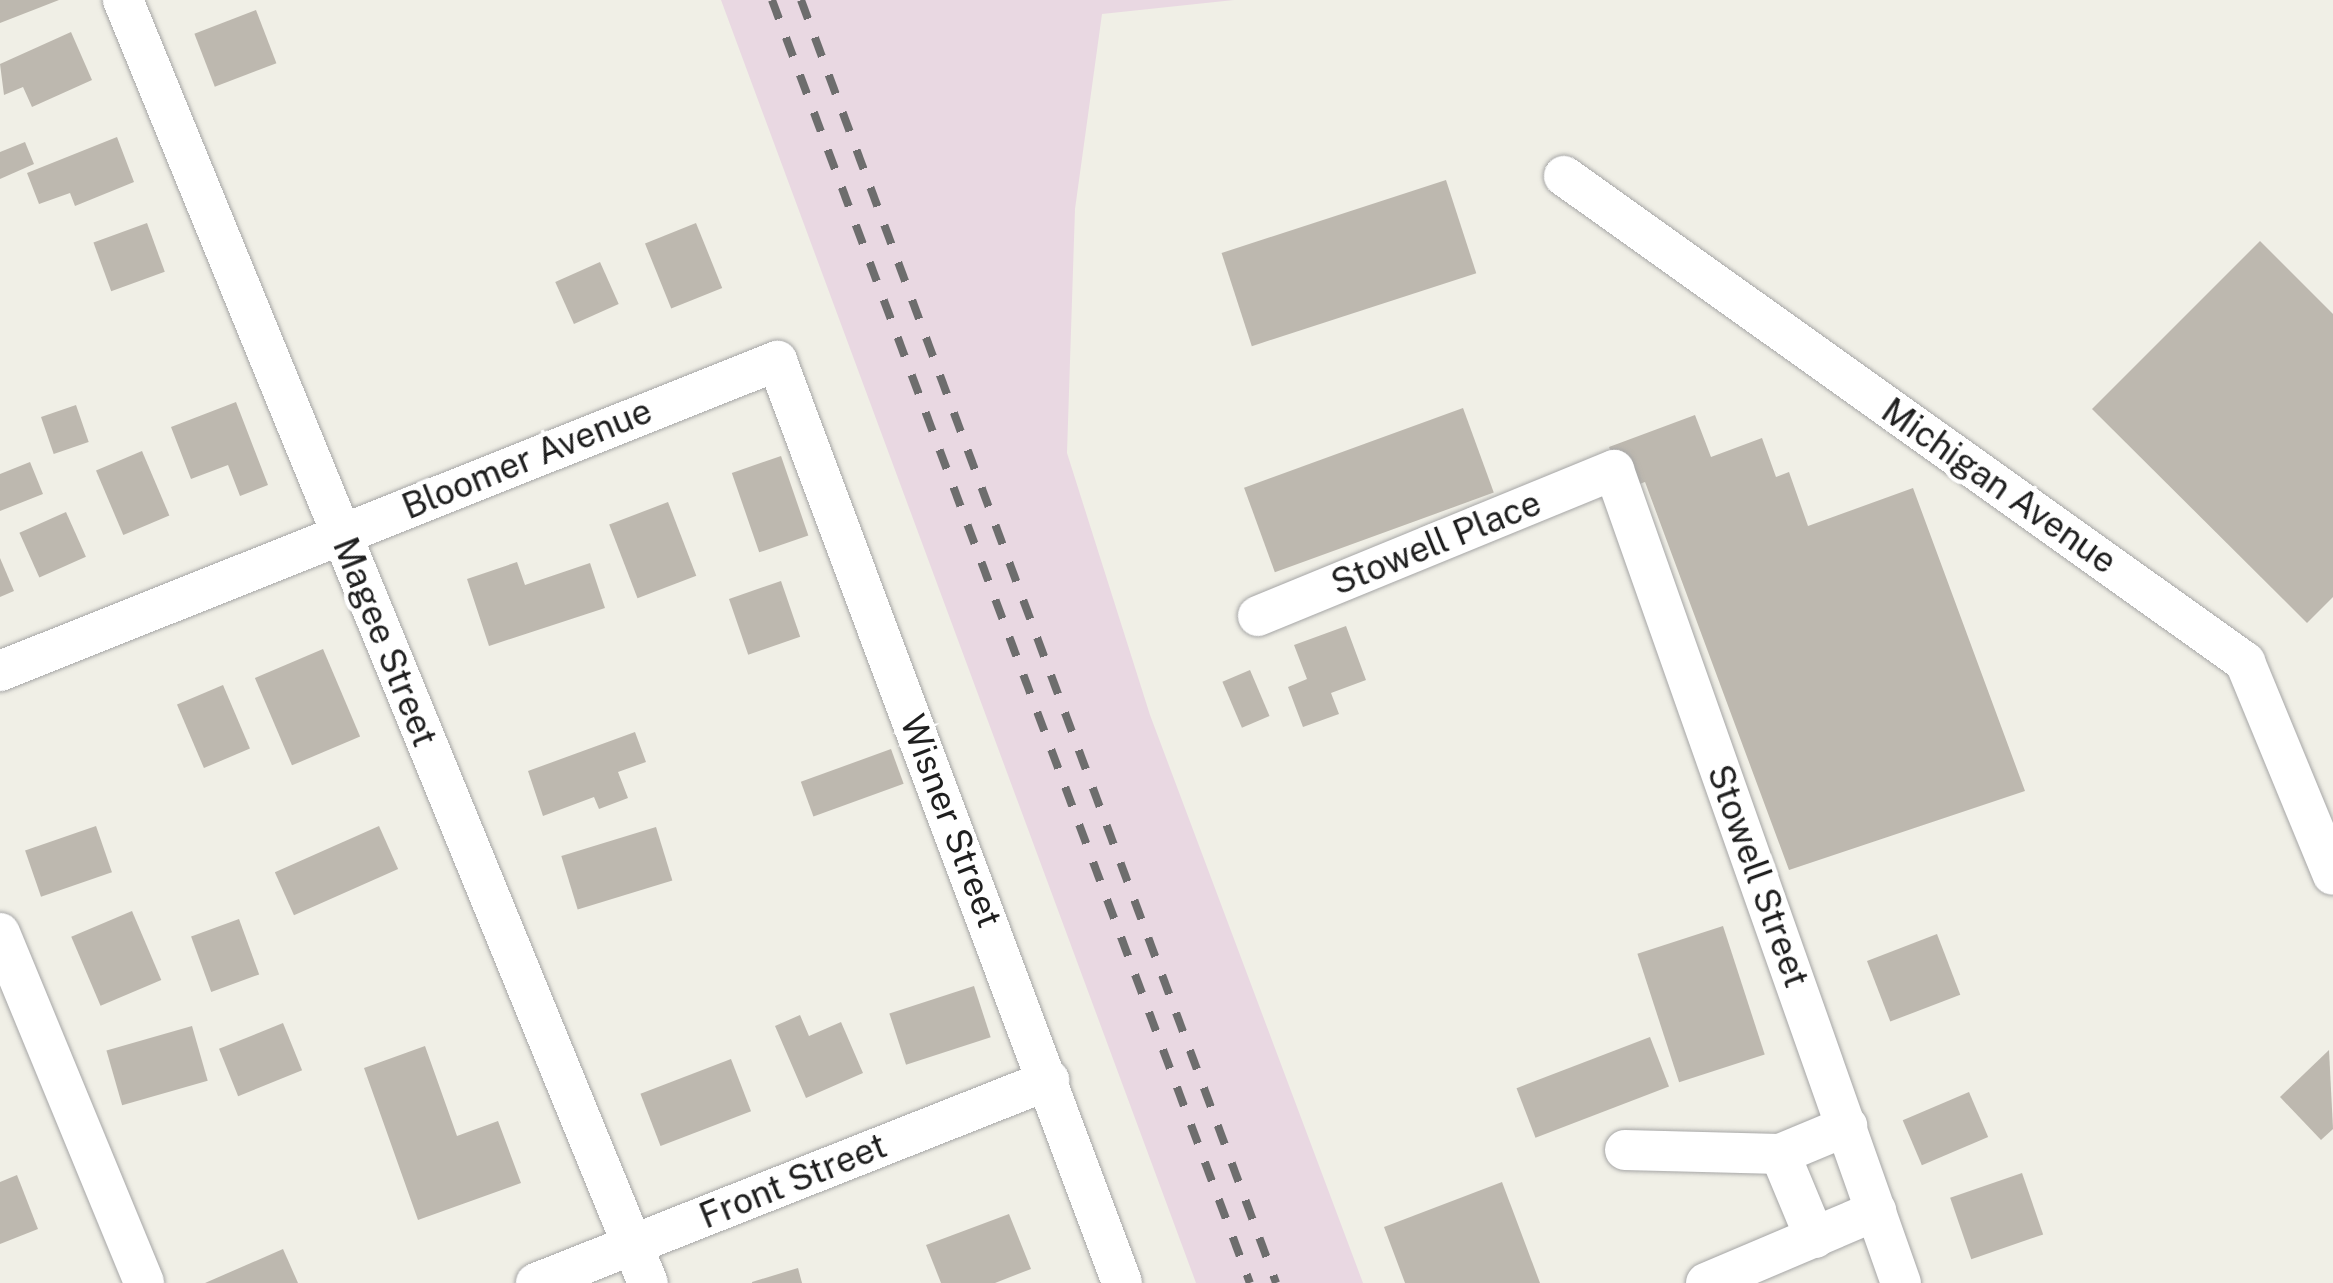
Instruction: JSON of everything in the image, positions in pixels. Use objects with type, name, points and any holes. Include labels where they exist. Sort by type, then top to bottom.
[{"type":"street","name":"Magee Street","points":[[124,0],[648,1283]]},
{"type":"street","name":"Michigan Avenue","points":[[1564,176],[2245,662],[2333,875]]},
{"type":"street","name":"Bloomer Avenue","points":[[0,670],[777,361]]},
{"type":"street","name":"Wisner Street","points":[[777,361],[1122,1283]]},
{"type":"street","name":"Stowell Place","points":[[1258,616],[1614,470]]},
{"type":"street","name":"Stowell Street","points":[[1614,470],[1902,1283]]},
{"type":"street","points":[[0,933],[144,1283]]},
{"type":"street","name":"Front Street","points":[[536,1283],[1049,1080]]},
{"type":"street","points":[[1625,1150],[1780,1154],[1847,1126]]},
{"type":"street","points":[[1780,1154],[1814,1238]]},
{"type":"street","points":[[1706,1283],[1876,1212]]},
{"type":"shaded area","points":[[721,0],[1234,0],[1102,14],[1075,209],[1067,453],[1150,715],[1363,1283],[1196,1283]]},
{"type":"building","points":[[0,0],[59,0],[0,23]]},
{"type":"building","points":[[256,10],[276,63],[215,87],[194,34]]},
{"type":"building","points":[[71,32],[92,80],[32,107],[23,87],[4,95],[0,64]]},
{"type":"building","points":[[117,137],[134,182],[75,206],[70,193],[39,204],[27,173]]},
{"type":"building","points":[[25,142],[34,164],[0,179],[0,152]]},
{"type":"building","points":[[1446,180],[1476,273],[1252,346],[1222,253]]},
{"type":"building","points":[[147,223],[165,272],[111,291],[93,242]]},
{"type":"building","points":[[696,223],[722,288],[671,309],[645,244]]},
{"type":"building","points":[[2260,241],[2333,314],[2333,597],[2307,623],[2092,409]]},
{"type":"building","points":[[600,262],[619,304],[574,324],[555,282]]},
{"type":"building","points":[[236,402],[268,485],[240,496],[228,465],[191,479],[171,427]]},
{"type":"building","points":[[76,405],[89,442],[54,454],[41,417]]},
{"type":"building","points":[[1463,408],[1494,493],[1275,572],[1244,488]]},
{"type":"building","points":[[1695,415],[1711,457],[1762,438],[1776,477],[1789,472],[1808,526],[1913,488],[2025,791],[1789,870],[1645,482],[1625,489],[1609,447]]},
{"type":"building","points":[[142,451],[169,515],[123,535],[96,471]]},
{"type":"building","points":[[781,456],[808,535],[759,552],[732,473]]},
{"type":"building","points":[[30,462],[43,494],[0,511],[0,474]]},
{"type":"building","points":[[668,502],[696,576],[637,598],[609,525]]},
{"type":"building","points":[[66,512],[86,557],[39,578],[19,533]]},
{"type":"building","points":[[0,558],[14,591],[0,597]]},
{"type":"building","points":[[517,562],[525,585],[590,563],[605,608],[489,646],[467,579]]},
{"type":"building","points":[[781,581],[800,637],[748,655],[729,599]]},
{"type":"building","points":[[1346,626],[1366,680],[1331,693],[1339,714],[1303,727],[1288,687],[1307,679],[1294,645]]},
{"type":"building","points":[[323,649],[360,736],[292,765],[255,678]]},
{"type":"building","points":[[1250,670],[1270,716],[1242,728],[1222,682]]},
{"type":"building","points":[[223,685],[250,749],[204,768],[177,705]]},
{"type":"building","points":[[635,732],[646,762],[618,772],[628,798],[599,809],[594,797],[543,816],[528,771]]},
{"type":"building","points":[[891,749],[904,784],[813,817],[801,782]]},
{"type":"building","points":[[96,826],[112,872],[41,897],[25,850]]},
{"type":"building","points":[[379,826],[398,869],[294,915],[275,872]]},
{"type":"building","points":[[656,827],[672,881],[578,909],[561,856]]},
{"type":"building","points":[[132,911],[161,980],[101,1006],[71,937]]},
{"type":"building","points":[[239,919],[259,974],[211,992],[191,936]]},
{"type":"building","points":[[1723,926],[1765,1054],[1679,1082],[1637,954]]},
{"type":"building","points":[[1937,934],[1960,995],[1890,1022],[1867,961]]},
{"type":"building","points":[[974,986],[991,1037],[906,1065],[889,1014]]},
{"type":"building","points":[[800,1015],[809,1036],[841,1022],[863,1073],[806,1098],[775,1026]]},
{"type":"building","points":[[283,1023],[302,1070],[238,1096],[219,1049]]},
{"type":"building","points":[[192,1026],[208,1081],[122,1105],[106,1051]]},
{"type":"building","points":[[1650,1037],[1669,1086],[1535,1138],[1516,1088]]},
{"type":"building","points":[[425,1046],[457,1136],[498,1121],[521,1183],[418,1220],[364,1068]]},
{"type":"building","points":[[2329,1050],[2333,1129],[2321,1140],[2280,1097]]},
{"type":"building","points":[[731,1059],[751,1111],[661,1146],[640,1094]]},
{"type":"building","points":[[1969,1092],[1988,1137],[1922,1165],[1903,1120]]},
{"type":"building","points":[[2022,1173],[2043,1234],[1971,1259],[1950,1198]]},
{"type":"building","points":[[17,1175],[38,1229],[0,1244],[0,1182]]},
{"type":"building","points":[[1502,1182],[1540,1283],[1405,1283],[1384,1227]]},
{"type":"building","points":[[1009,1214],[1031,1269],[995,1283],[941,1283],[926,1245]]},
{"type":"building","points":[[283,1249],[298,1283],[205,1283]]},
{"type":"building","points":[[798,1268],[802,1283],[752,1283],[752,1282]]},
{"type":"railway","points":[[772,0],[1250,1283]]},
{"type":"railway","points":[[801,0],[1276,1283]]}]
